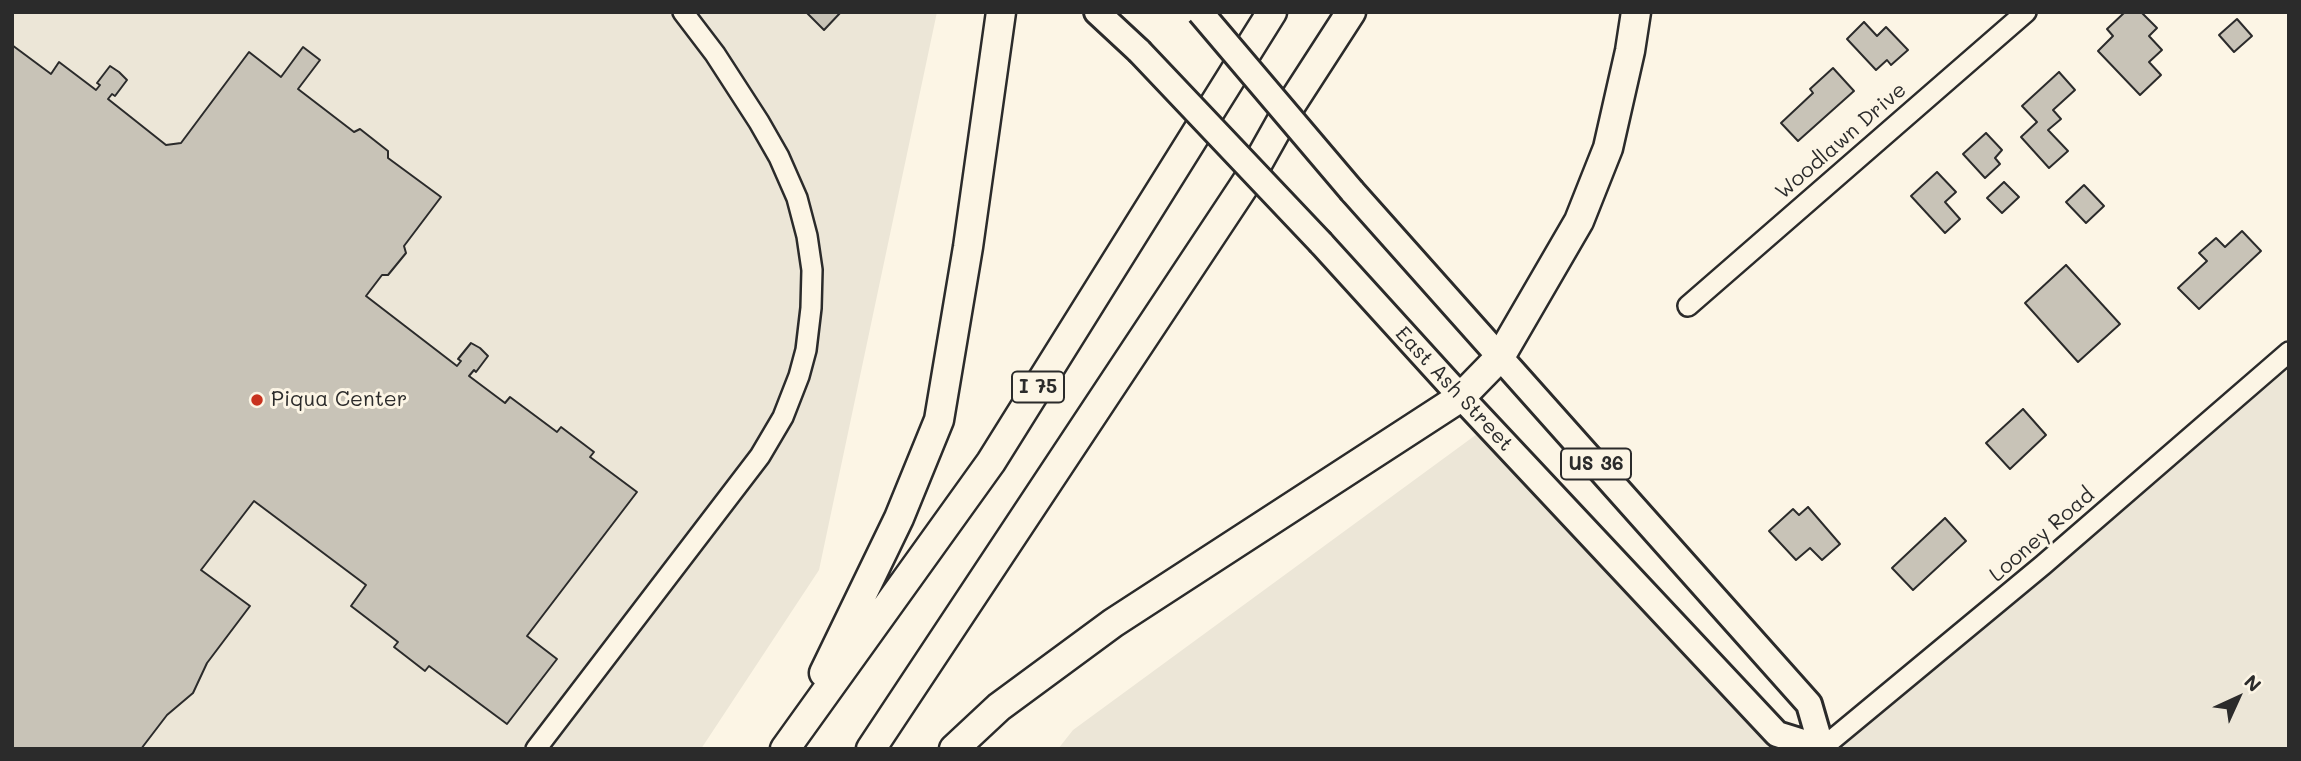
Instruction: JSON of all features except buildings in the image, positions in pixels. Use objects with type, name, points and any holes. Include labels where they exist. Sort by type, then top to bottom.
[{"type":"highway","points":[[787,747],[900,519],[939,420],[968,247],[1001,12]]},
{"type":"highway","name":"I 75","points":[[787,747],[991,462],[1272,12]]},
{"type":"highway","name":"I 75","points":[[871,749],[1250,177],[1287,111],[1351,12]]},
{"type":"highway","points":[[954,749],[999,707],[1113,623],[1461,397],[1500,357],[1579,221],[1608,148],[1636,12]]},
{"type":"main road","name":"East Ash Street","points":[[1097,12],[1139,51],[1321,243],[1461,397],[1777,734],[1822,749]]},
{"type":"main road","name":"US 36","points":[[1200,12],[1352,191],[1809,704],[1822,749]]},
{"type":"street","points":[[536,749],[760,456],[783,417],[806,350],[811,308],[811,270],[807,236],[797,198],[779,157],[752,110],[683,12]]},
{"type":"street","name":"Woodlawn Drive","points":[[1688,306],[2026,12]]},
{"type":"street","name":"Looney Road","points":[[1822,749],[2050,560],[2289,352]]},
{"type":"shaded area","points":[[12,12],[937,12],[819,570],[701,749],[12,749]]},
{"type":"shaded area","points":[[2289,352],[2289,749],[1058,749],[1073,730],[1488,426],[1777,734],[1822,748]]},
{"type":"place","name":"Piqua Center","points":[[257,400]]}]
